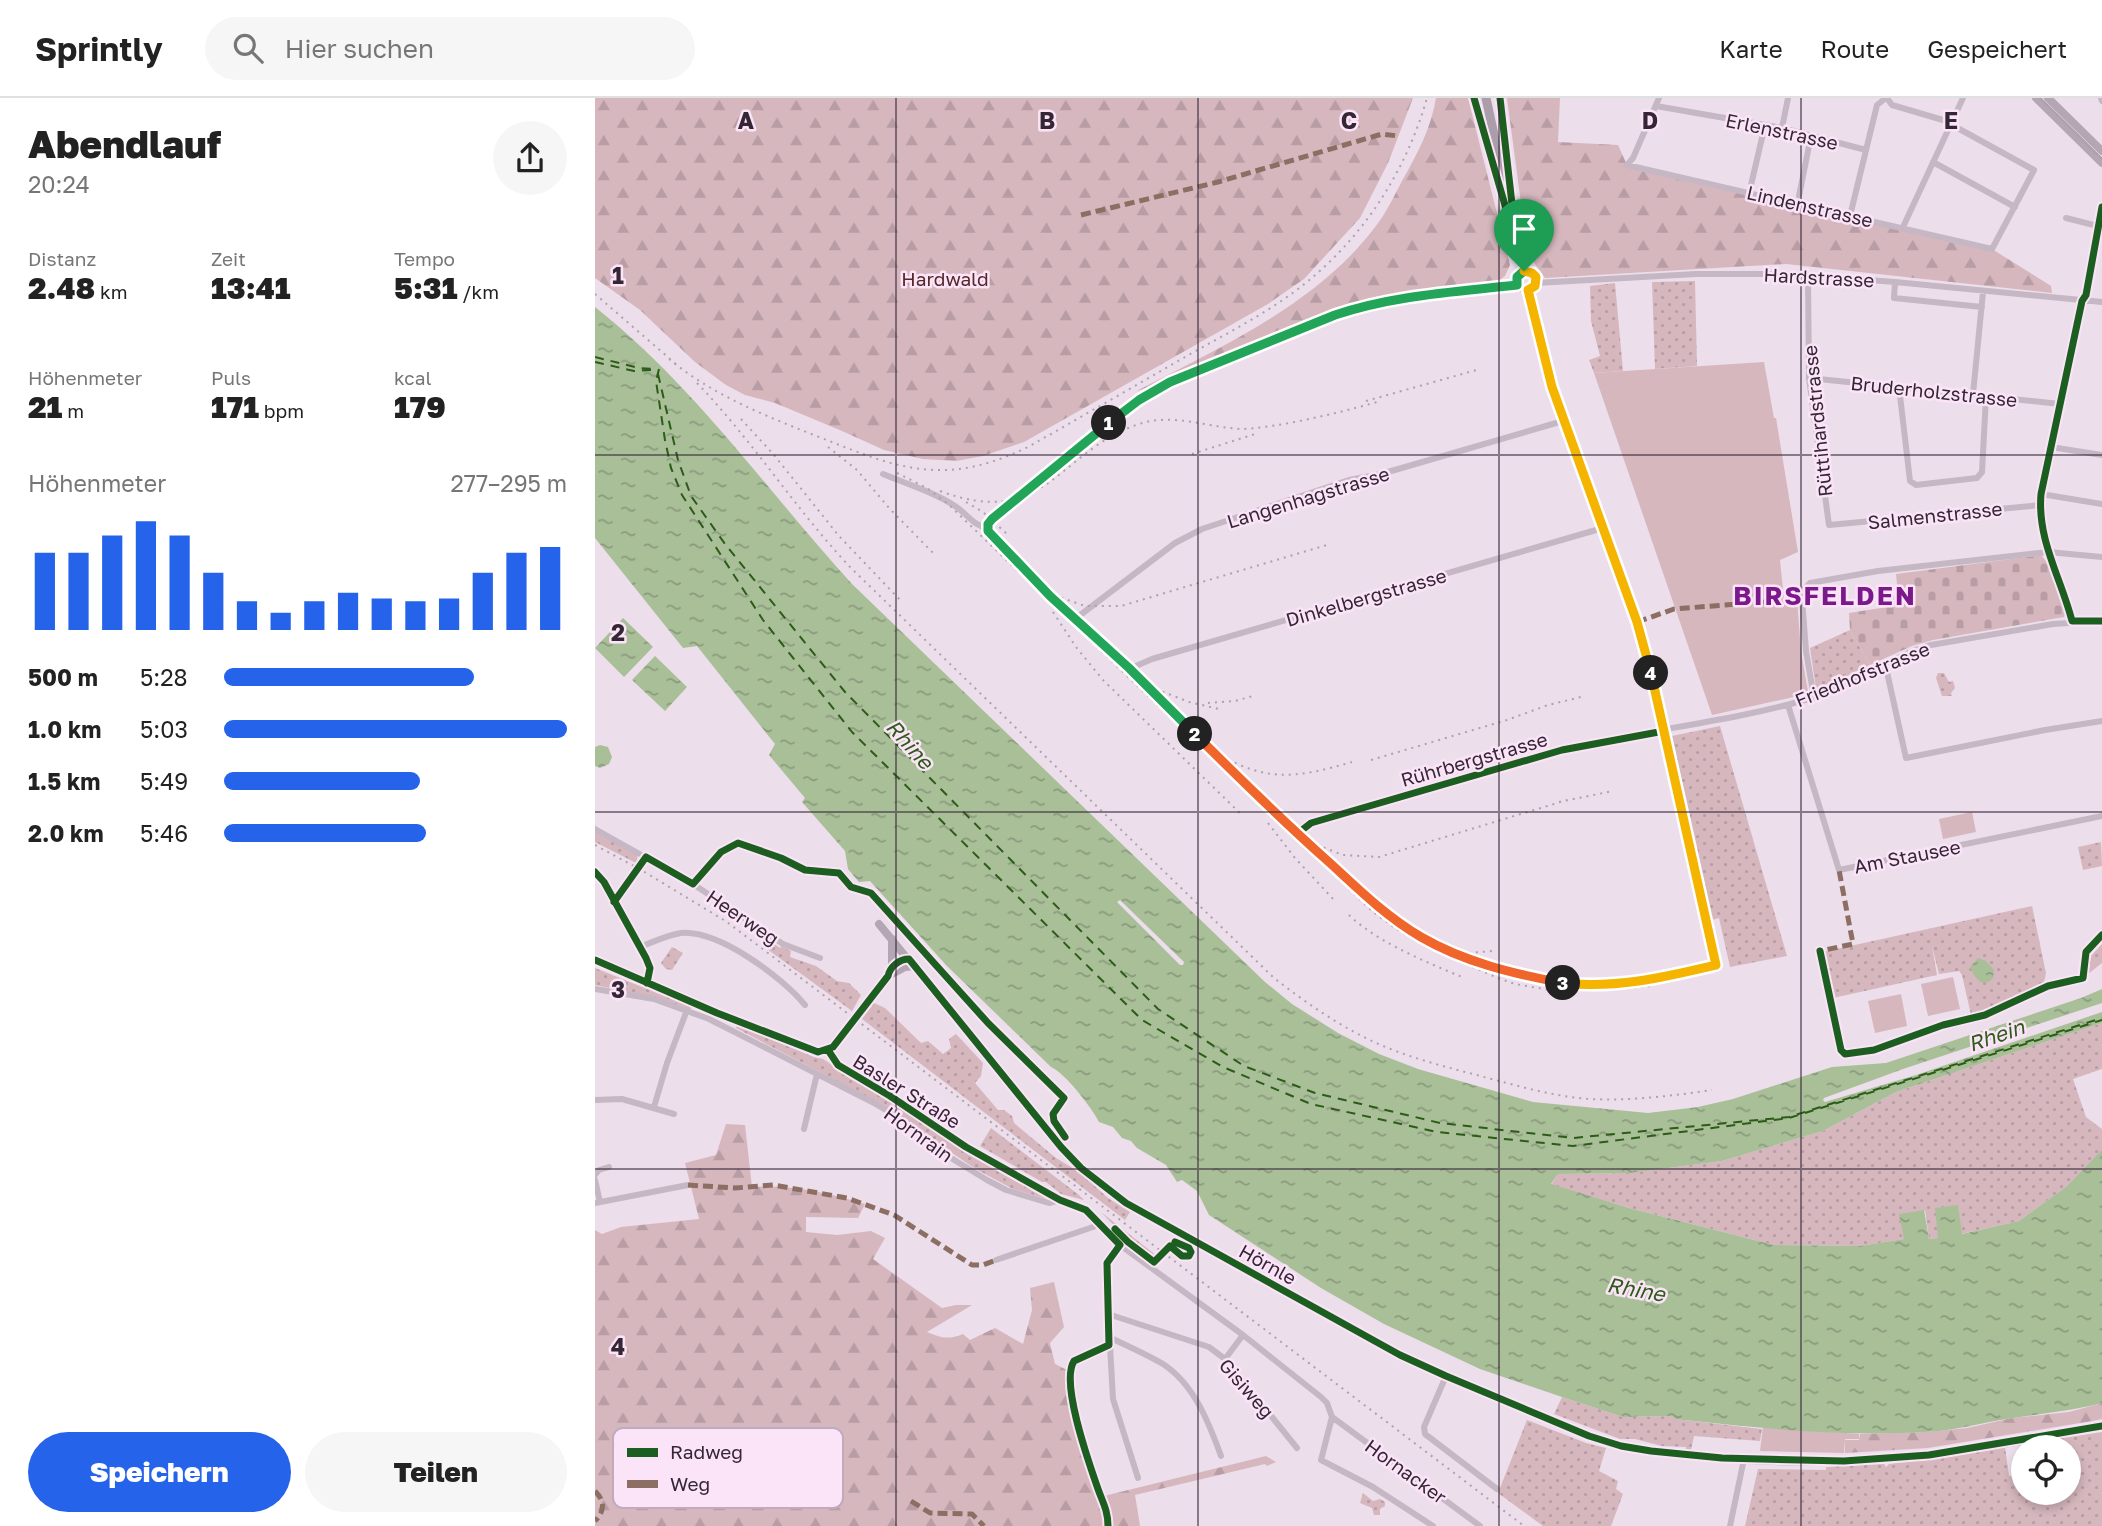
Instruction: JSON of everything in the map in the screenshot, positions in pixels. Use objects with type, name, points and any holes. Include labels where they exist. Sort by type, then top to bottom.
[{"type":"highway","points":[[1486,98],[1515,232]]},
{"type":"main road","points":[[2036,98],[2102,163]]},
{"type":"main road","points":[[2048,98],[2102,151]]},
{"type":"main road","name":"Hörnle","points":[[879,924],[1061,1147],[1108,1191],[1170,1229],[1354,1330],[1445,1376],[1594,1438],[1638,1450],[1694,1455]]},
{"type":"main road","points":[[890,972],[892,939]]},
{"type":"main road","name":"Basler Straße","points":[[595,960],[809,1051],[828,1050]]},
{"type":"main road","points":[[828,1050],[890,972],[912,963]]},
{"type":"main road","points":[[1708,1457],[1823,1462],[1886,1460],[2102,1426]]},
{"type":"street","points":[[1474,98],[1494,174],[1515,232]]},
{"type":"street","points":[[1500,98],[1515,232],[1524,271]]},
{"type":"street","points":[[1656,106],[1659,98]]},
{"type":"street","points":[[1782,128],[1788,98]]},
{"type":"street","points":[[1850,216],[1877,105],[1887,98],[1892,105],[1943,120],[2034,170],[2014,207],[1933,162]]},
{"type":"street","points":[[1903,227],[1963,98]]},
{"type":"street","name":"Erlenstrasse","points":[[1656,106],[1782,128],[1866,150]]},
{"type":"street","name":"Lindenstrasse","points":[[1656,106],[1633,158],[1627,165],[1992,249],[2014,207]]},
{"type":"street","points":[[1751,185],[1765,125]]},
{"type":"street","points":[[1799,196],[1811,136]]},
{"type":"street","points":[[2072,621],[2048,552],[2042,527],[2041,505],[2102,207]]},
{"type":"street","points":[[2066,218],[2099,226]]},
{"type":"street","points":[[1524,271],[1532,273],[1536,283],[1528,290],[1520,289],[1517,285],[1517,277],[1524,271]]},
{"type":"street","name":"Hardstrasse","points":[[1536,283],[1684,275],[1808,275],[2102,302]]},
{"type":"street","name":"Rüttihardstrasse","points":[[1808,275],[1809,378],[1829,525]]},
{"type":"street","points":[[1895,282],[1893,298],[1982,307]]},
{"type":"street","points":[[1517,285],[1412,296],[1353,309],[1284,334],[1170,382],[1139,400],[1108,424],[992,519],[987,528],[990,536],[1297,834],[1392,918],[1439,946],[1490,966],[1564,983],[1602,985],[1640,982],[1716,965],[1637,622],[1563,421],[1544,359],[1528,290]]},
{"type":"street","points":[[1973,394],[1983,292]]},
{"type":"street","name":"Bruderholzstrasse","points":[[1809,378],[2060,404]]},
{"type":"street","points":[[1899,387],[1910,481],[1916,485],[1977,478],[1982,472],[1986,396]]},
{"type":"street","name":"Langenhagstrasse","points":[[1075,619],[1175,543],[1202,529],[1349,480],[1381,474],[1563,421]]},
{"type":"street","points":[[2051,447],[2102,455]]},
{"type":"street","points":[[883,474],[941,498],[981,527],[987,528]]},
{"type":"street","points":[[2042,495],[2102,504]]},
{"type":"street","name":"Salmenstrasse","points":[[1829,525],[2041,505]]},
{"type":"street","name":"Dinkelbergstrasse","points":[[1129,668],[1152,659],[1603,528]]},
{"type":"street","points":[[1814,698],[1806,651],[1802,598],[1804,587],[1833,578],[1878,571],[2048,552],[2102,557]]},
{"type":"street","name":"Friedhofstrasse","points":[[1664,731],[1814,698],[1885,663],[1931,645],[2072,621],[2102,621]]},
{"type":"street","points":[[1885,663],[1906,758],[2045,730],[2102,722]]},
{"type":"street","name":"Am Stausee","points":[[1788,705],[1839,870],[2102,816]]},
{"type":"street","name":"Rührbergstrasse","points":[[1297,834],[1311,823],[1562,750],[1664,731]]},
{"type":"street","name":"Heerweg","points":[[595,829],[693,884],[783,944],[820,958]]},
{"type":"street","points":[[614,902],[646,857]]},
{"type":"street","points":[[595,872],[604,882],[650,968],[647,983]]},
{"type":"street","points":[[640,947],[680,933],[701,934],[743,955],[795,992],[805,1005]]},
{"type":"street","points":[[2085,957],[2102,935]]},
{"type":"street","name":"Hornrain","points":[[595,989],[654,999],[687,1010],[817,1074],[906,1122],[951,1158],[987,1180],[1049,1203],[1060,1200]]},
{"type":"street","points":[[654,1107],[687,1010]]},
{"type":"street","name":"Basler Straße","points":[[828,1050],[838,1065],[996,1165],[1060,1200],[1086,1210]]},
{"type":"street","points":[[804,1129],[817,1074]]},
{"type":"street","points":[[595,1100],[622,1099],[674,1114]]},
{"type":"street","points":[[595,1175],[599,1170],[609,1167]]},
{"type":"street","points":[[595,1180],[597,1202],[688,1185]]},
{"type":"street","name":"Hornacker","points":[[1086,1210],[1120,1245],[1243,1335],[1321,1397],[1327,1403],[1332,1416],[1480,1526]]},
{"type":"street","points":[[996,1260],[1100,1223]]},
{"type":"street","points":[[1120,1245],[1107,1263],[1112,1399],[1138,1478]]},
{"type":"street","name":"Gisiweg","points":[[1108,1314],[1206,1345],[1225,1359],[1297,1448]]},
{"type":"street","points":[[1225,1359],[1243,1335]]},
{"type":"street","points":[[1069,1371],[1074,1361],[1109,1341]]},
{"type":"street","points":[[1109,1341],[1165,1366],[1187,1385],[1212,1429],[1221,1456]]},
{"type":"street","points":[[1445,1376],[1424,1427],[1425,1434],[1497,1489]]},
{"type":"street","name":"Hornacker","points":[[1332,1416],[1321,1460],[1373,1487],[1433,1526]]},
{"type":"street","points":[[1730,1526],[1744,1459]]},
{"type":"green space","name":"Hardwald","points":[[595,98],[1413,98],[1388,163],[1360,218],[1304,279],[1268,304],[1024,442],[983,456],[956,461],[923,459],[884,450],[775,403],[745,395],[726,385],[695,362],[640,310],[595,278]]},
{"type":"green space","points":[[1436,98],[1468,98],[1510,265],[1505,276],[1496,283],[1349,305],[1135,392],[1269,319],[1330,275],[1357,249],[1384,214],[1413,161],[1427,131]]},
{"type":"green space","points":[[1507,98],[1560,98],[1558,142],[1618,145],[1627,165],[1992,249],[2051,286],[2052,293],[1786,264],[1545,278],[1532,260],[1522,211]]},
{"type":"green space","points":[[1695,281],[1697,366],[1655,369],[1652,282]]},
{"type":"green space","points":[[1615,283],[1623,371],[1594,373],[1589,360],[1600,356],[1591,321],[1590,286]]},
{"type":"green space","points":[[1764,362],[1798,552],[1780,560],[1784,599],[1797,599],[1801,652],[1808,691],[1807,694],[1712,715],[1594,373]]},
{"type":"green space","points":[[2041,555],[2049,565],[2066,611],[2064,617],[1933,640],[1912,646],[1870,665],[1850,630],[1849,613],[1894,606],[1893,596],[1898,595],[1896,574]]},
{"type":"green space","points":[[1850,630],[1870,665],[1816,689],[1810,648]]},
{"type":"green space","points":[[1938,673],[1944,673],[1949,682],[1953,681],[1955,688],[1952,696],[1942,696],[1936,678]]},
{"type":"green space","points":[[1720,726],[1787,956],[1730,967],[1719,918],[1712,920],[1672,736]]},
{"type":"green space","points":[[1972,812],[1976,832],[1943,839],[1939,819]]},
{"type":"green space","points":[[595,832],[637,855],[638,864],[595,842]]},
{"type":"green space","points":[[2101,842],[2102,866],[2083,870],[2078,847]]},
{"type":"green space","points":[[2032,906],[2046,973],[2042,985],[2021,999],[1973,1017],[1962,975],[1959,971],[1939,974],[1932,946],[1937,975],[1833,998],[1823,952]]},
{"type":"green space","points":[[769,940],[780,948],[781,946],[791,951],[790,957],[816,966],[837,981],[849,983],[861,995],[852,1011],[763,946]]},
{"type":"green space","points":[[2102,944],[2102,963],[2088,974],[2090,957]]},
{"type":"green space","points":[[672,947],[683,953],[672,970],[666,969],[661,963]]},
{"type":"green space","points":[[595,968],[692,1007],[691,1009],[660,999],[595,985]]},
{"type":"green space","points":[[1953,977],[1960,1009],[1928,1016],[1921,984]]},
{"type":"green space","points":[[1901,994],[1907,1026],[1875,1033],[1868,1001]]},
{"type":"green space","points":[[874,1003],[885,1008],[921,1043],[928,1041],[943,1054],[951,1048],[949,1039],[956,1034],[983,1063],[981,1076],[975,1083],[998,1110],[1004,1110],[1012,1116],[1014,1123],[1056,1158],[1079,1172],[1108,1198],[1130,1212],[1125,1220],[862,1019]]},
{"type":"green space","points":[[2102,1023],[2102,1069],[2073,1079],[2086,1117],[2102,1129],[2102,1151],[2067,1186],[2019,1221],[1961,1234],[1958,1205],[1938,1238],[1929,1239],[1925,1210],[1904,1239],[1860,1246],[1774,1245],[1551,1185],[1558,1174],[1630,1173],[1722,1161],[1823,1131],[1896,1092]]},
{"type":"green space","points":[[737,1025],[823,1059],[988,1165],[1047,1199],[1013,1189],[974,1168],[881,1104],[736,1028]]},
{"type":"green space","points":[[726,1124],[745,1125],[752,1187],[809,1190],[865,1204],[858,1218],[806,1217],[806,1232],[837,1235],[871,1231],[885,1238],[873,1259],[942,1308],[972,1305],[927,1332],[936,1336],[945,1338],[963,1334],[970,1340],[995,1328],[1023,1344],[1032,1310],[1030,1288],[1054,1282],[1064,1327],[1050,1343],[1055,1364],[1069,1371],[1077,1422],[1104,1496],[1266,1456],[1276,1462],[1135,1495],[1140,1526],[595,1526],[595,1230],[602,1234],[621,1227],[699,1219],[685,1163],[716,1155]]},
{"type":"green space","points":[[991,1128],[1084,1200],[1061,1194],[1046,1182],[980,1146]]},
{"type":"green space","points":[[1101,1212],[1157,1256],[1156,1258],[1128,1240]]},
{"type":"green space","points":[[1562,1397],[1623,1417],[1672,1416],[1675,1419],[1762,1429],[1760,1441],[1694,1436],[1690,1455],[1686,1454],[1686,1447],[1620,1439],[1554,1414]]},
{"type":"green space","points":[[2102,1403],[2102,1419],[2092,1421],[1928,1448],[1845,1453],[1845,1440],[1859,1440],[1860,1434],[1967,1428],[2012,1418],[2069,1412]]},
{"type":"green space","points":[[1527,1420],[1606,1448],[1599,1471],[1618,1481],[1616,1489],[1623,1494],[1611,1526],[1543,1526],[1498,1493]]},
{"type":"green space","points":[[1763,1427],[1859,1434],[1859,1439],[1845,1439],[1844,1453],[1760,1451]]},
{"type":"green space","points":[[2102,1432],[2102,1526],[1745,1526],[1758,1469],[1826,1470],[1826,1467],[1884,1464],[1886,1467],[1889,1464],[2005,1447],[2011,1476],[2011,1505],[2081,1505],[2081,1435]]},
{"type":"green space","points":[[1363,1493],[1373,1501],[1380,1499],[1385,1502],[1385,1506],[1380,1509],[1380,1515],[1374,1515],[1372,1508],[1360,1503]]},
{"type":"water","points":[[595,307],[631,338],[698,405],[852,584],[1265,982],[1292,1004],[1338,1033],[1379,1054],[1418,1069],[1533,1102],[1648,1113],[1698,1107],[1733,1099],[1832,1067],[1886,1063],[2102,989],[2102,1003],[1903,1069],[1823,1100],[1825,1102],[1916,1075],[2102,1012],[2102,1023],[1896,1092],[1823,1131],[1722,1161],[1630,1173],[1558,1174],[1551,1184],[1629,1208],[1774,1245],[1860,1246],[1904,1239],[1899,1214],[1924,1210],[1929,1239],[1938,1238],[1935,1208],[1958,1205],[1962,1234],[2019,1221],[2067,1186],[2102,1150],[2102,1403],[1947,1430],[1893,1433],[1768,1428],[1675,1419],[1672,1416],[1623,1417],[1480,1369],[1384,1324],[1321,1288],[1209,1215],[1197,1191],[1182,1180],[1177,1182],[1166,1165],[1137,1148],[1131,1141],[1122,1138],[1113,1127],[1099,1122],[1070,1083],[947,966],[870,881],[859,882],[848,869],[845,851],[802,802],[805,798],[769,755],[775,744],[697,646],[683,648],[595,538]]},
{"type":"water","points":[[623,618],[653,647],[624,677],[595,648]]},
{"type":"water","points":[[655,656],[687,687],[665,711],[632,680]]},
{"type":"water","points":[[595,747],[608,747],[612,757],[609,764],[600,768],[595,766]]},
{"type":"water","points":[[1978,958],[1986,961],[1994,970],[1993,978],[1986,983],[1976,978],[1970,967]]},
{"type":"pier","points":[[1120,900],[1184,962],[1183,965],[1117,902]]},
{"type":"ferry route","points":[[595,357],[639,368],[657,369]]},
{"type":"ferry route","points":[[595,362],[634,371],[651,370]]},
{"type":"ferry route","points":[[659,369],[656,381],[665,440],[671,468],[682,495],[763,620],[852,732],[1142,1020],[1223,1067],[1311,1104],[1437,1132],[1573,1146],[1789,1118],[2102,1020]]},
{"type":"ferry route","points":[[658,374],[678,460],[691,496],[725,544],[845,692],[1158,1009],[1244,1066],[1315,1093],[1440,1123],[1573,1138],[1789,1117],[2102,1018]]},
{"type":"tram line","points":[[2040,98],[2102,159]]},
{"type":"railway","points":[[669,359],[704,384],[741,404],[877,459],[906,467],[936,470],[960,469],[995,461],[1028,447],[1241,326],[1294,292],[1317,273],[1359,230],[1377,206],[1406,154],[1427,98]]},
{"type":"railway","points":[[595,294],[677,365]]},
{"type":"railway","points":[[1366,401],[1480,369]]},
{"type":"railway","points":[[697,383],[851,568],[1274,978],[1314,1008],[1357,1034],[1401,1053],[1542,1092],[1578,1098],[1621,1099],[1712,1090]]},
{"type":"railway","points":[[940,491],[975,501],[1004,501],[1027,495],[1047,484],[1109,438],[1149,421],[1188,421],[1241,429],[1284,424],[1377,402]]},
{"type":"railway","points":[[741,419],[774,455],[839,536],[901,601]]},
{"type":"railway","points":[[1192,454],[1255,434]]},
{"type":"railway","points":[[828,447],[857,470],[889,508],[936,556]]},
{"type":"railway","points":[[897,473],[927,488],[948,504],[1372,911],[1432,949],[1498,978],[1515,984],[1573,994]]},
{"type":"railway","points":[[966,502],[983,512],[1007,534]]},
{"type":"railway","points":[[1048,593],[1085,606],[1121,606],[1327,545]]},
{"type":"railway","points":[[1053,612],[1076,647],[1103,680],[1243,816]]},
{"type":"railway","points":[[1143,684],[1189,702],[1219,709]]},
{"type":"railway","points":[[1208,703],[1235,701],[1253,696]]},
{"type":"railway","points":[[1371,760],[1581,697]]},
{"type":"railway","points":[[1216,753],[1251,769],[1283,775],[1314,772],[1352,762]]},
{"type":"railway","points":[[1559,802],[1613,791]]},
{"type":"railway","points":[[1304,840],[1343,855],[1379,857],[1567,800]]},
{"type":"railway","points":[[1268,823],[1295,858],[1334,900]]},
{"type":"railway","points":[[595,845],[727,922],[1524,1526]]},
{"type":"railway","points":[[1349,915],[1388,943],[1462,977]]},
{"type":"railway","points":[[1448,951],[1493,951]]},
{"type":"railway","points":[[1564,988],[1606,990],[1652,986]]},
{"type":"marked path","points":[[1081,215],[1218,182],[1382,134],[1398,136]]},
{"type":"marked path","points":[[1637,622],[1674,609],[1802,599]]},
{"type":"marked path","points":[[1822,958],[1820,951],[1853,944],[1839,870]]},
{"type":"marked path","points":[[688,1185],[735,1188],[773,1185],[847,1198],[894,1215],[972,1265],[983,1265],[996,1260]]},
{"type":"marked path","points":[[595,1491],[603,1506],[595,1521]]},
{"type":"marked path","points":[[911,1501],[930,1513],[972,1514],[984,1526]]},
{"type":"cycle path","points":[[1474,98],[1524,271]]},
{"type":"cycle path","points":[[1500,98],[1512,204]]},
{"type":"cycle path","points":[[2102,207],[2086,295],[2082,301],[2041,494],[2046,543],[2072,621],[2102,621]]},
{"type":"cycle path","points":[[1297,834],[1311,823],[1562,750],[1664,731],[1637,622],[1552,387],[1528,290]]},
{"type":"cycle path","points":[[614,902],[646,857],[693,884],[721,852],[738,843],[781,858],[805,870],[839,873],[851,887],[871,893],[988,1023],[1064,1098],[1053,1114],[1054,1121],[1065,1137]]},
{"type":"cycle path","points":[[595,872],[604,882],[646,958],[650,968],[647,983]]},
{"type":"cycle path","points":[[1820,951],[1841,1050],[1845,1054],[1874,1050],[1943,1025],[1985,1015],[2048,986],[2083,978],[2086,952],[2102,935]]},
{"type":"cycle path","points":[[595,960],[717,1013],[818,1052],[833,1047],[893,967],[898,962],[909,959],[1061,1147],[1081,1168],[1126,1203],[1400,1355],[1589,1436],[1621,1446],[1722,1458],[1844,1461],[1929,1455],[2102,1426]]},
{"type":"cycle path","points":[[828,1050],[838,1065],[966,1147],[1060,1200],[1086,1210],[1120,1245],[1107,1263],[1109,1345],[1074,1361],[1071,1372],[1077,1424],[1106,1511],[1108,1526]]},
{"type":"cycle path","points":[[1115,1229],[1154,1262],[1170,1246],[1182,1256],[1189,1256],[1189,1248],[1175,1242]]},
{"type":"district","name":"BIRSFELDEN","points":[[1825,595]]},
{"type":"route","points":[[1524,271],[1530,271],[1536,277],[1535,286],[1528,290],[1552,387],[1637,622],[1651,672],[1716,965],[1633,984],[1582,985],[1514,973],[1466,958],[1439,946],[1392,918],[1297,834],[988,533],[988,524],[992,519],[1139,400],[1170,382],[1284,334],[1353,309],[1412,296],[1517,285],[1517,277],[1524,271]]},
{"type":"water label","name":"Rhine","points":[[910,744]]},
{"type":"water label","name":"Rhein","points":[[1996,1035]]},
{"type":"water label","name":"Rhine","points":[[1636,1289]]}]
